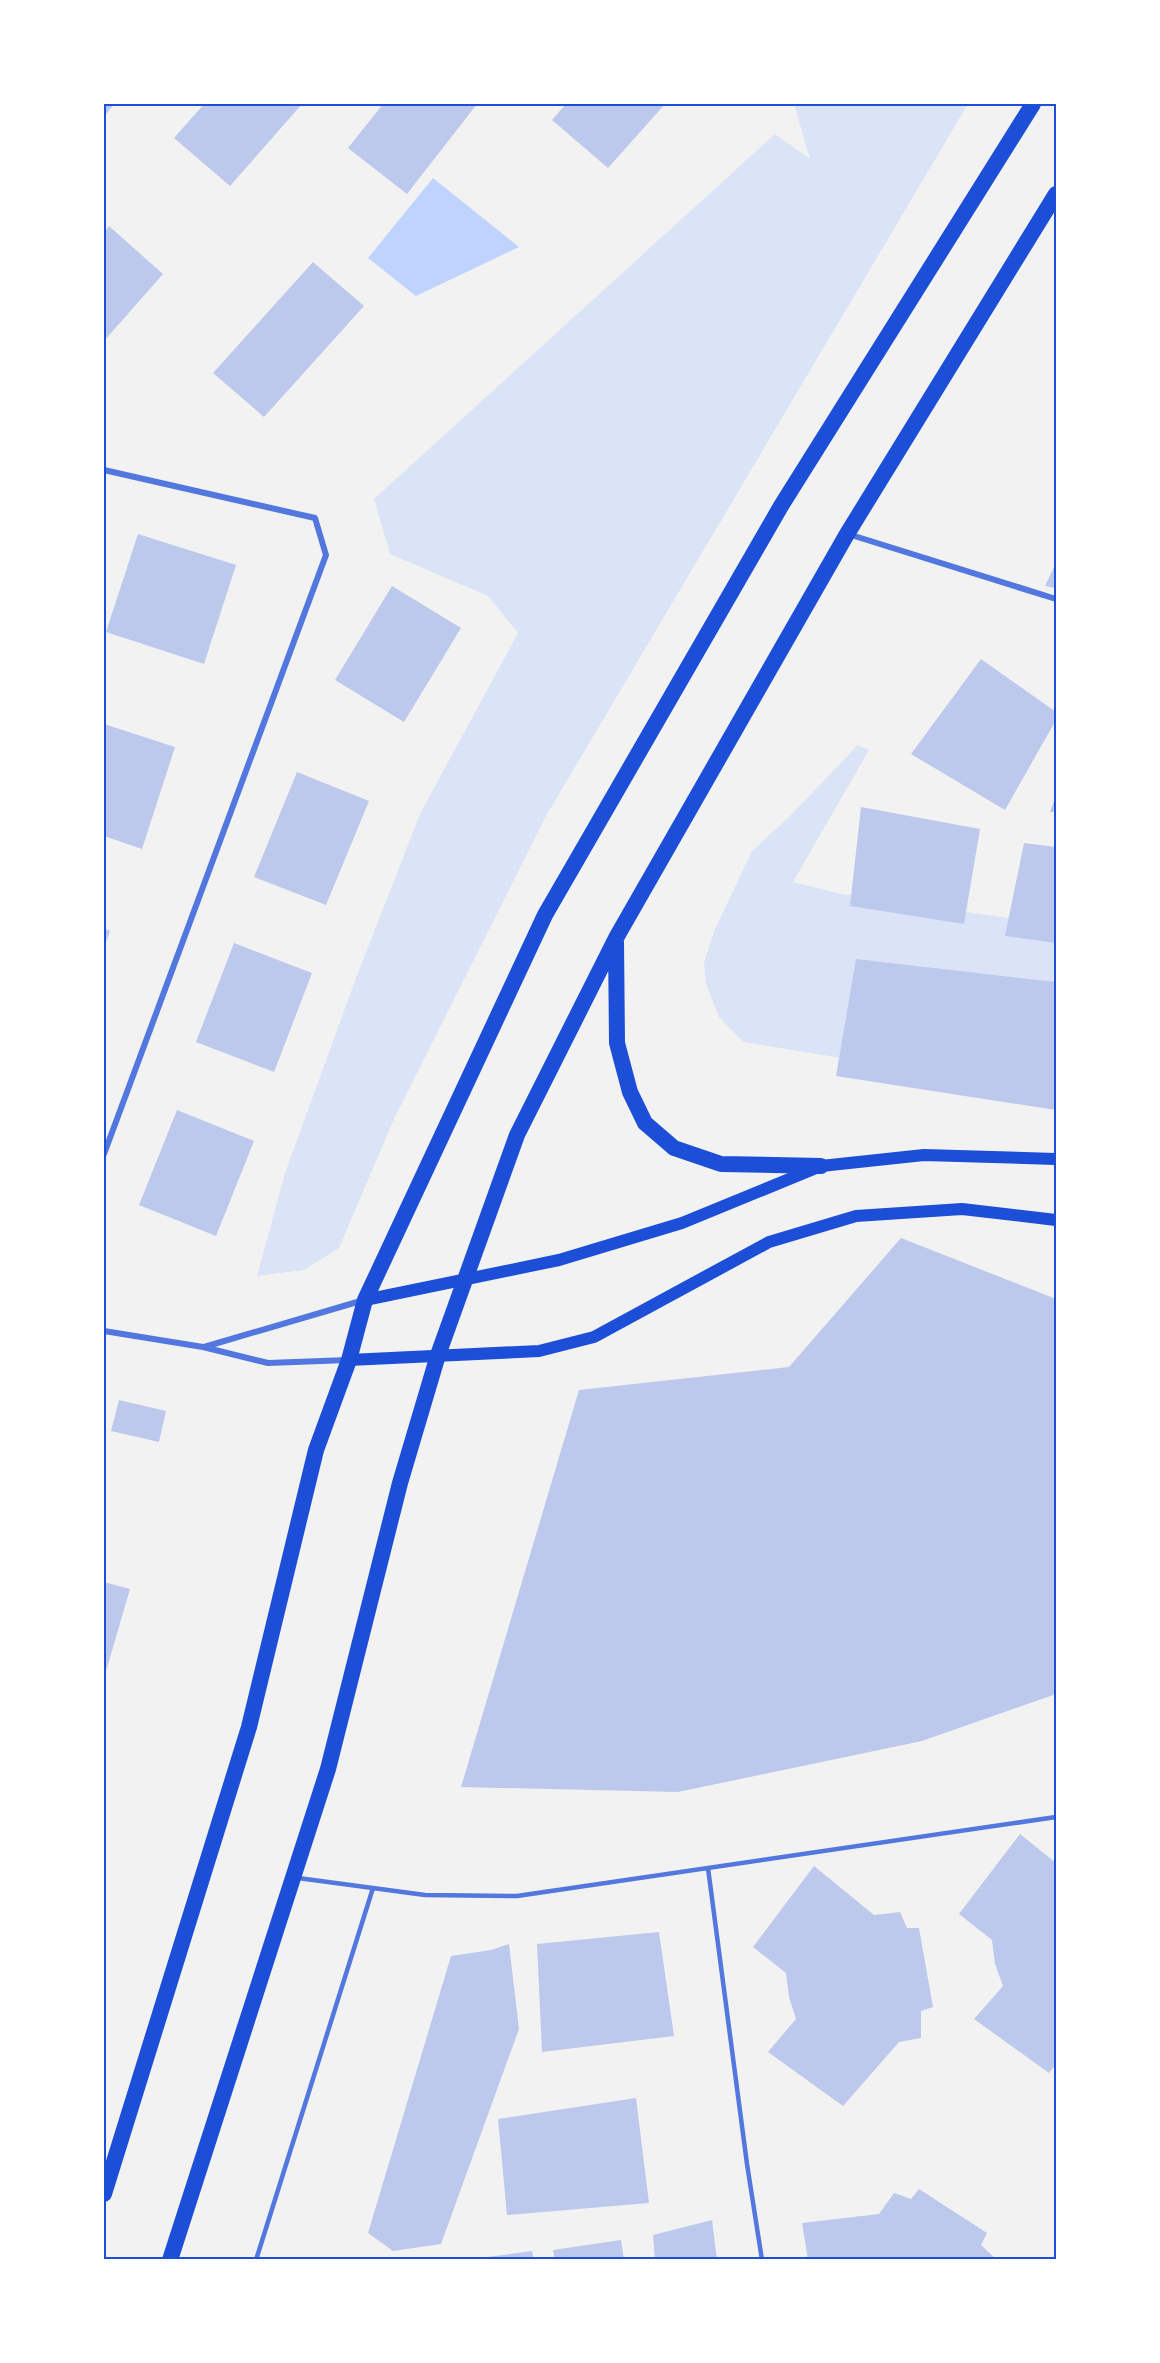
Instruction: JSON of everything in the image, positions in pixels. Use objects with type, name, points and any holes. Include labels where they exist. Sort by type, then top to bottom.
[{"type":"highway","points":[[104,2194],[249,1727],[316,1450],[349,1360],[365,1300],[545,915],[781,506],[1033,104]]},
{"type":"highway","points":[[170,2259],[328,1769],[400,1483],[438,1355],[517,1135],[616,938],[847,534],[1056,194]]},
{"type":"highway","points":[[616,938],[617,1043],[630,1092],[645,1123],[674,1148],[721,1164],[821,1166]]},
{"type":"main road","points":[[365,1300],[559,1260],[682,1223],[821,1166],[924,1155],[1056,1159]]},
{"type":"main road","points":[[349,1360],[539,1351],[594,1337],[769,1242],[856,1216],[962,1209],[1056,1220]]},
{"type":"street","points":[[104,471],[315,518],[326,555],[104,1154]]},
{"type":"street","points":[[847,534],[1056,599]]},
{"type":"street","points":[[203,1347],[365,1300]]},
{"type":"street","points":[[104,1331],[203,1347],[268,1363],[349,1360]]},
{"type":"lane","points":[[293,1878],[425,1895],[517,1896],[1056,1817]]},
{"type":"lane","points":[[708,1868],[747,2164],[762,2259]]},
{"type":"lane","points":[[256,2259],[373,1888]]},
{"type":"shaded area","points":[[794,104],[968,104],[546,816],[394,1119],[339,1248],[304,1270],[257,1276],[285,1173],[356,978],[420,814],[518,633],[488,596],[390,554],[374,499],[775,134],[810,159]]},
{"type":"shaded area","points":[[858,745],[869,750],[793,882],[841,894],[1056,925],[1056,1093],[743,1042],[719,1017],[706,984],[704,962],[715,929],[752,851],[788,818]]},
{"type":"water","points":[[433,178],[519,247],[416,296],[368,258]]},
{"type":"building","points":[[104,104],[114,104],[104,117]]},
{"type":"building","points":[[204,104],[302,104],[230,186],[174,138]]},
{"type":"building","points":[[383,104],[477,104],[407,194],[348,148]]},
{"type":"building","points":[[566,104],[665,104],[608,168],[552,120]]},
{"type":"building","points":[[109,226],[163,274],[104,341],[104,233]]},
{"type":"building","points":[[313,262],[364,306],[264,417],[213,373]]},
{"type":"building","points":[[138,534],[236,565],[204,664],[106,632]]},
{"type":"building","points":[[1056,563],[1056,588],[1045,586]]},
{"type":"building","points":[[392,586],[461,628],[404,722],[335,680]]},
{"type":"building","points":[[981,659],[1056,712],[1056,720],[1005,810],[911,754]]},
{"type":"building","points":[[104,724],[175,747],[142,849],[104,836]]},
{"type":"building","points":[[297,772],[369,801],[326,905],[254,877]]},
{"type":"building","points":[[1056,795],[1056,812],[1050,812]]},
{"type":"building","points":[[861,807],[980,829],[964,924],[850,906]]},
{"type":"building","points":[[1024,843],[1056,847],[1056,943],[1005,936]]},
{"type":"building","points":[[104,928],[110,931],[104,948]]},
{"type":"building","points":[[234,943],[312,973],[274,1072],[196,1042]]},
{"type":"building","points":[[856,959],[1056,982],[1056,1110],[836,1076]]},
{"type":"building","points":[[177,1110],[254,1141],[216,1236],[139,1205]]},
{"type":"building","points":[[901,1238],[1056,1299],[1056,1694],[922,1741],[678,1792],[461,1787],[579,1390],[789,1367]]},
{"type":"building","points":[[119,1400],[166,1411],[159,1442],[111,1431]]},
{"type":"building","points":[[104,1582],[130,1589],[104,1678]]},
{"type":"building","points":[[1020,1834],[1056,1863],[1056,2064],[1049,2073],[974,2019],[1003,1986],[995,1964],[992,1940],[959,1914]]},
{"type":"building","points":[[814,1866],[874,1915],[900,1912],[907,1928],[919,1928],[933,2007],[921,2011],[921,2038],[899,2042],[843,2106],[768,2052],[796,2019],[789,1997],[786,1973],[753,1947]]},
{"type":"building","points":[[659,1932],[674,2036],[542,2052],[537,1944]]},
{"type":"building","points":[[509,1944],[519,2029],[441,2244],[393,2251],[368,2233],[451,1956],[491,1950]]},
{"type":"building","points":[[636,2098],[649,2203],[507,2215],[498,2119]]},
{"type":"building","points":[[919,2189],[987,2233],[981,2245],[997,2260],[808,2260],[802,2223],[879,2214],[894,2193],[911,2199]]},
{"type":"building","points":[[712,2220],[717,2260],[655,2260],[653,2235]]},
{"type":"building","points":[[621,2240],[624,2260],[555,2260],[553,2250]]},
{"type":"building","points":[[532,2251],[534,2260],[479,2260],[479,2258]]}]
